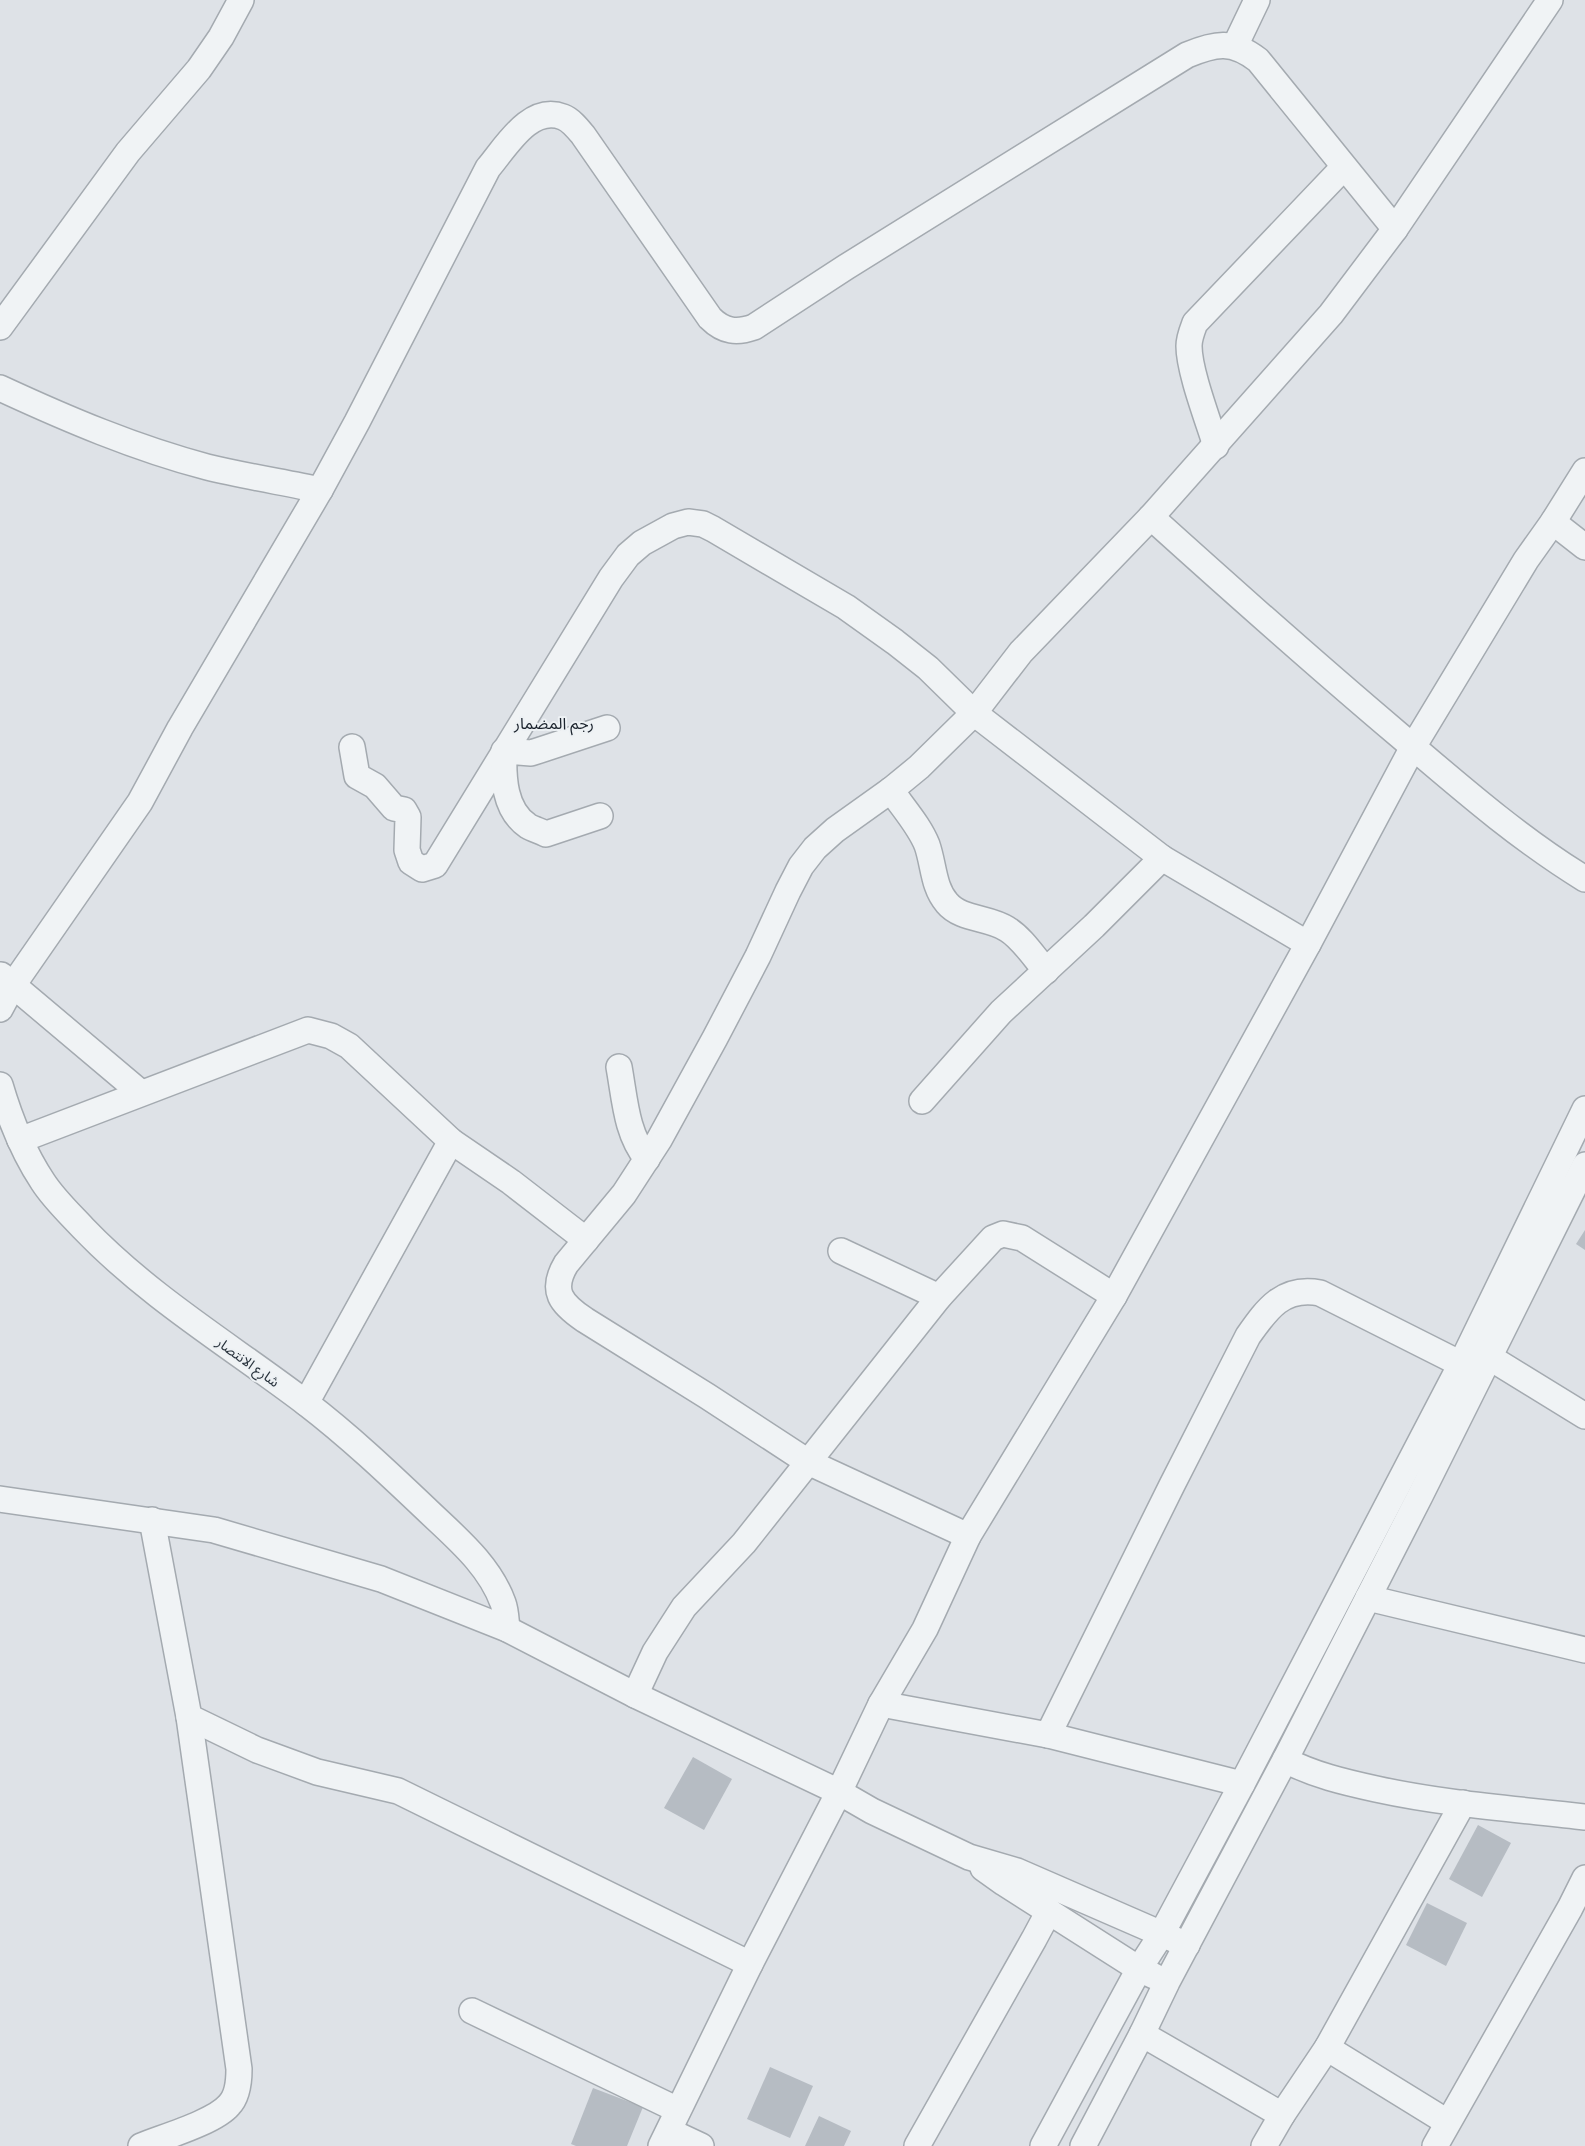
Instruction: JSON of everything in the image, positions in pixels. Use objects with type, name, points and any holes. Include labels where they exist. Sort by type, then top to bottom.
[{"type":"street","points":[[0,327],[128,152],[199,69],[221,37],[241,0]]},
{"type":"street","points":[[1235,46],[1257,0]]},
{"type":"street","points":[[968,1536],[808,1462],[571,1311],[562,1301],[558,1290],[559,1276],[566,1264],[624,1194],[647,1159],[715,1038],[802,866],[815,848],[835,830],[891,790],[919,767],[974,713],[1021,652],[1151,517],[1216,446],[1331,314],[1394,229],[1550,0]]},
{"type":"street","points":[[0,1009],[7,980],[140,802],[180,728],[320,490],[488,168],[516,134],[534,118],[554,115],[565,117],[583,135],[710,318],[725,329],[742,331],[754,327],[1187,55],[1205,47],[1235,46],[1258,60],[1394,229]]},
{"type":"street","points":[[1216,446],[1193,369],[1189,347],[1195,323],[1343,168]]},
{"type":"street","points":[[0,388],[99,432],[147,449],[207,467],[320,490]]},
{"type":"street","points":[[669,2129],[750,1964],[840,1792],[881,1704],[925,1628],[968,1536],[1114,1296],[1308,944],[1413,747],[1526,560],[1553,522],[1585,470]]},
{"type":"street","points":[[1151,517],[1302,653],[1413,747],[1514,831],[1558,863],[1585,879]]},
{"type":"street","points":[[352,747],[357,776],[375,786],[389,804],[404,810],[408,817],[407,850],[411,862],[422,869],[435,865],[611,578],[628,555],[642,543],[673,526],[688,522],[703,524],[846,608],[895,642],[928,668],[974,713],[1162,858],[1308,944]]},
{"type":"street","points":[[1553,522],[1585,547]]},
{"type":"street","points":[[504,752],[531,753],[607,728]]},
{"type":"street","points":[[504,752],[503,777],[507,794],[514,810],[528,826],[546,834],[600,816]]},
{"type":"street","points":[[891,790],[923,838],[937,886],[948,904],[964,913],[1007,928],[1046,971]]},
{"type":"street","points":[[922,1101],[1001,1012],[1162,858]]},
{"type":"street","points":[[7,980],[141,1093]]},
{"type":"street","points":[[20,1140],[308,1030],[330,1036],[349,1046],[451,1141],[510,1182],[586,1240]]},
{"type":"street","points":[[619,1067],[630,1131],[637,1146],[647,1159]]},
{"type":"street","name":"شارع الانتصار","points":[[0,1085],[6,1106],[20,1140],[44,1183],[74,1219],[128,1271],[193,1322],[306,1403],[356,1443],[478,1560],[494,1583],[504,1604],[508,1629]]},
{"type":"street","points":[[1043,2146],[1139,1969],[1162,1935],[1242,1784],[1461,1364],[1585,1109]]},
{"type":"street","points":[[306,1403],[451,1141]]},
{"type":"street","points":[[1083,2146],[1142,2034],[1166,1982],[1285,1760],[1368,1598],[1585,1165]]},
{"type":"street","points":[[635,1695],[655,1652],[684,1607],[744,1543],[938,1298],[984,1245],[993,1238],[1004,1234],[1022,1238],[1114,1296]]},
{"type":"street","points":[[841,1251],[938,1298]]},
{"type":"street","points":[[1048,1735],[1248,1336],[1262,1316],[1280,1298],[1296,1293],[1320,1293],[1461,1364]]},
{"type":"street","points":[[1489,1357],[1585,1416]]},
{"type":"street","points":[[0,1499],[214,1530],[381,1579],[508,1629],[635,1695],[840,1792],[889,1820],[969,1857],[1017,1871],[1187,1945]]},
{"type":"street","points":[[141,2146],[217,2116],[230,2105],[239,2083],[239,2069],[189,1717],[152,1520]]},
{"type":"street","points":[[1368,1598],[1585,1650]]},
{"type":"street","points":[[881,1704],[1048,1735],[1242,1784]]},
{"type":"street","points":[[189,1717],[257,1750],[316,1772],[398,1791],[750,1964]]},
{"type":"street","points":[[1285,1760],[1307,1772],[1342,1782],[1411,1797],[1585,1817]]},
{"type":"street","points":[[1264,2146],[1327,2048],[1463,1803]]},
{"type":"street","points":[[969,1857],[1004,1883],[1139,1969],[1166,1982]]},
{"type":"street","points":[[1435,2146],[1570,1908],[1585,1878]]},
{"type":"street","points":[[917,2146],[1048,1911]]},
{"type":"street","points":[[472,2011],[669,2129],[701,2146]]},
{"type":"street","points":[[1142,2034],[1282,2116]]},
{"type":"street","points":[[1327,2048],[1447,2122]]},
{"type":"building","points":[[1585,1230],[1585,1250],[1576,1244]]},
{"type":"building","points":[[693,1757],[732,1779],[704,1830],[664,1808]]},
{"type":"building","points":[[1478,1825],[1511,1843],[1482,1897],[1449,1879]]},
{"type":"building","points":[[1427,1903],[1467,1923],[1446,1966],[1406,1945]]},
{"type":"building","points":[[770,2067],[813,2086],[790,2138],[747,2119]]},
{"type":"building","points":[[593,2088],[643,2107],[627,2146],[576,2146],[571,2144]]},
{"type":"building","points":[[819,2116],[851,2131],[844,2146],[805,2146]]},
{"type":"district","name":"رجم المضمار","points":[[554,723]]}]
